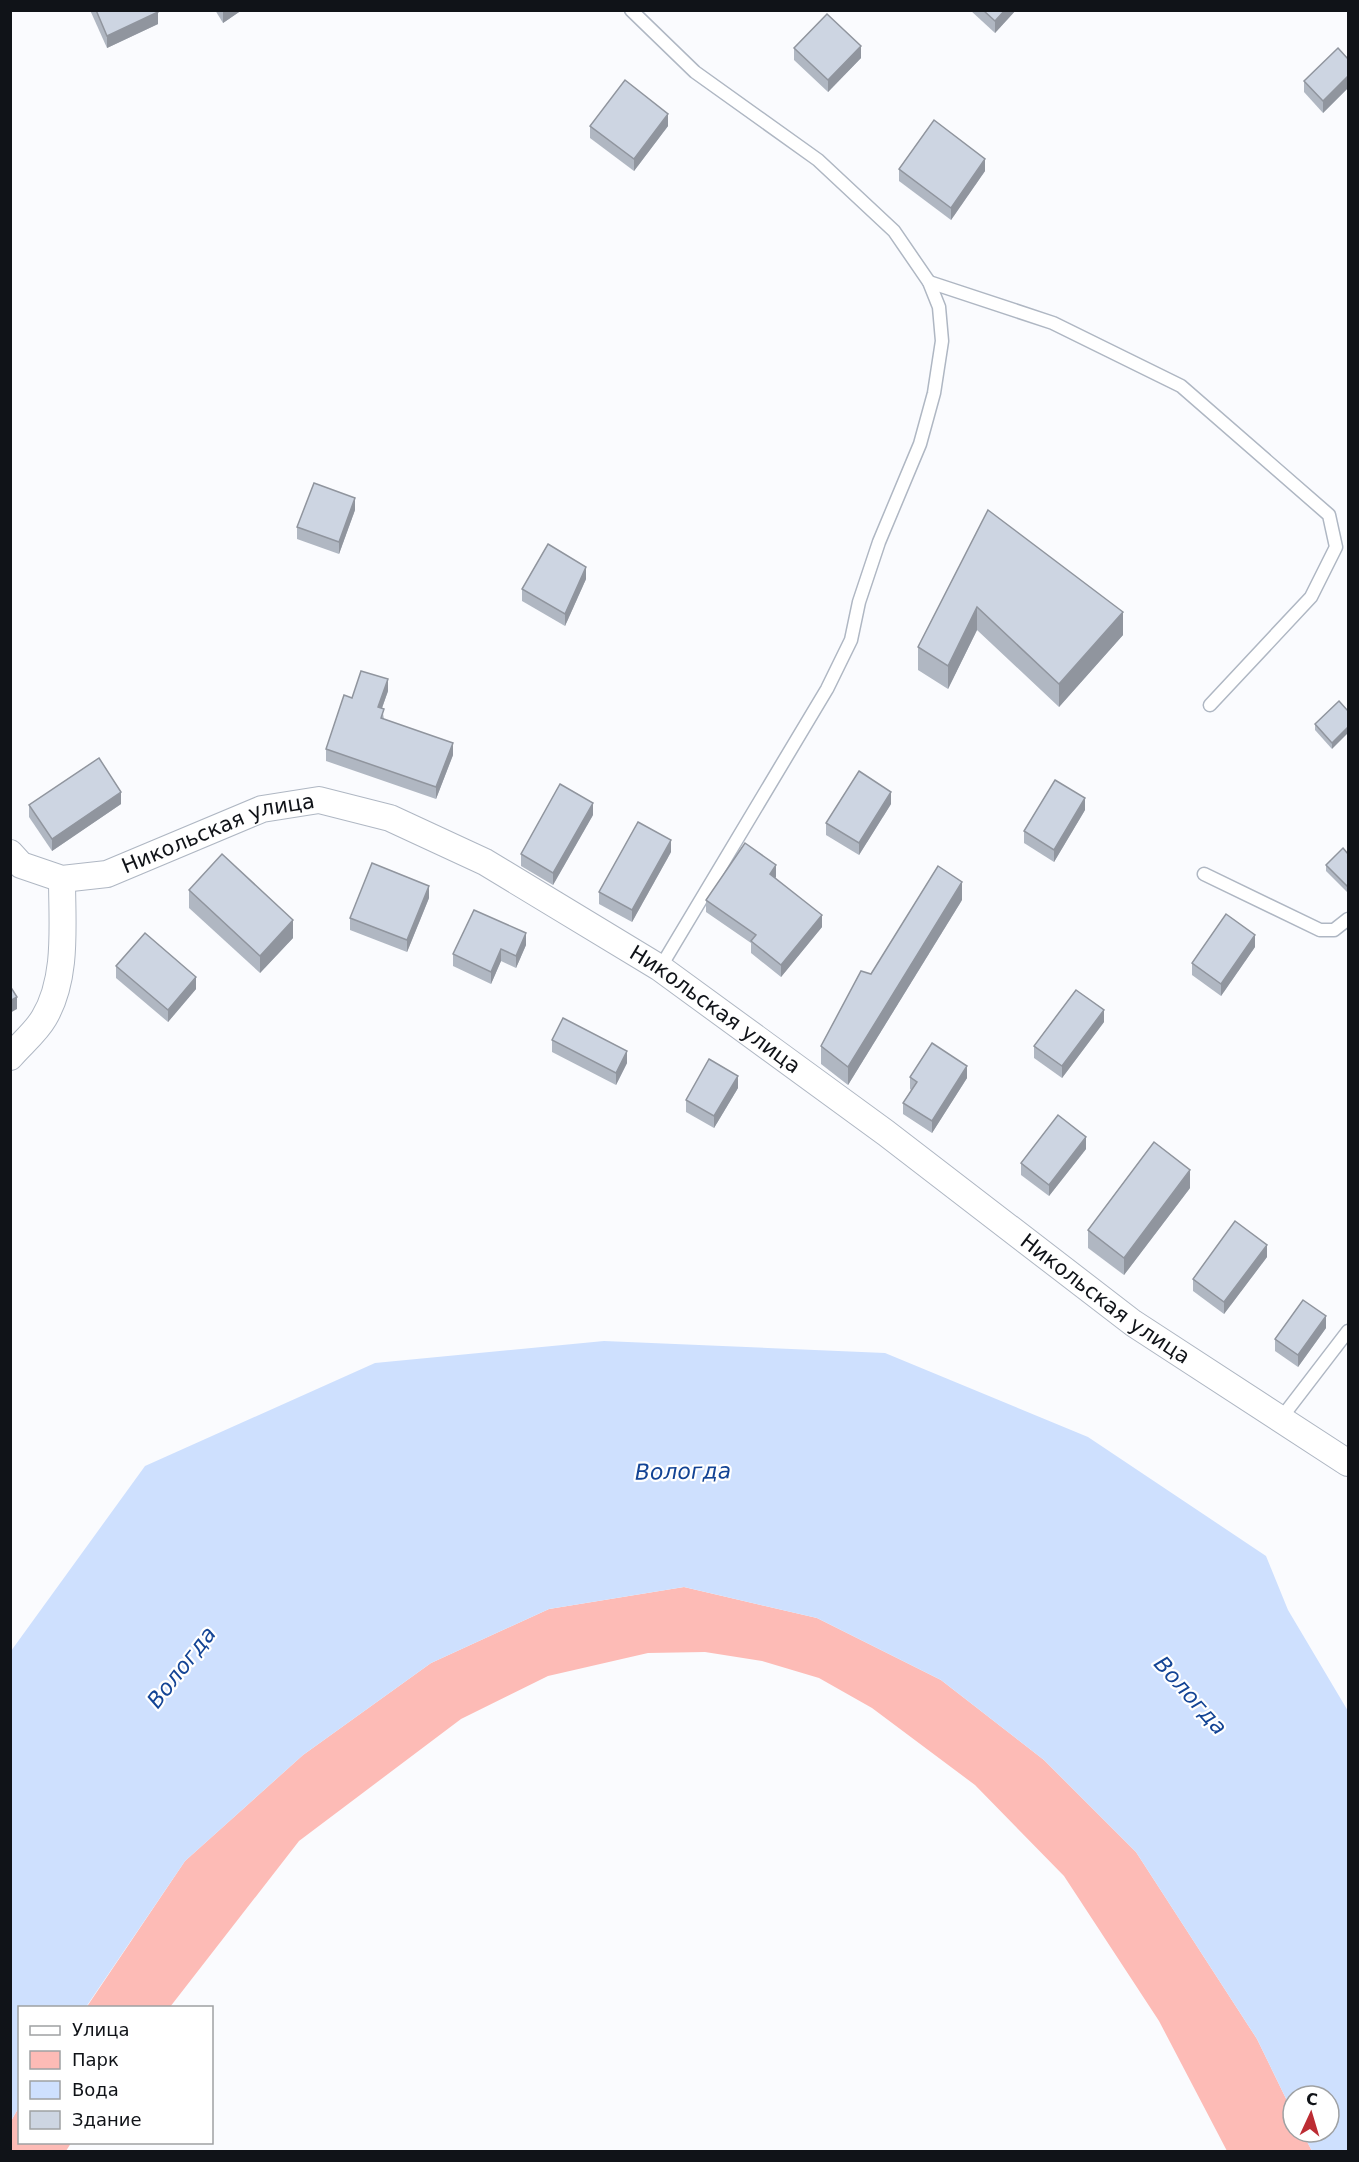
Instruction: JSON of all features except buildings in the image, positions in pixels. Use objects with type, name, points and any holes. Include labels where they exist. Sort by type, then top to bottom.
[{"type":"street","name":"Никольская улица","points":[[10,853],[21,865],[62,879],[106,874],[262,809],[319,800],[390,818],[485,862],[660,968],[886,1133],[1133,1323],[1280,1421],[1348,1463]]},
{"type":"street","points":[[10,1057],[44,1019],[56,994],[63,941],[62,879]]},
{"type":"lane","points":[[631,10],[695,72],[818,160],[894,231],[928,282],[939,308],[942,341],[934,393],[920,444],[879,542],[862,592],[851,640],[827,689],[660,968]]},
{"type":"lane","points":[[928,282],[1053,323],[1180,386],[1329,515],[1336,547],[1311,597],[1210,705]]},
{"type":"lane","points":[[1204,874],[1320,930],[1334,930],[1348,919]]},
{"type":"lane","points":[[1280,1421],[1348,1331]]},
{"type":"green space","points":[[684,1587],[817,1618],[941,1680],[1044,1760],[1136,1852],[1257,2039],[1281,2088],[1281,2144],[1308,2144],[1312,2151],[1227,2151],[1159,2021],[1064,1876],[975,1785],[872,1708],[819,1678],[762,1661],[705,1652],[648,1653],[548,1676],[461,1719],[299,1841],[171,2006],[87,2006],[185,1861],[303,1755],[431,1663],[549,1609]]},
{"type":"green space","points":[[18,2109],[18,2144],[70,2144],[66,2151],[11,2151],[11,2121]]},
{"type":"water","name":"Вологда","points":[[604,1341],[885,1353],[1088,1437],[1266,1556],[1288,1610],[1348,1711],[1348,2151],[1312,2151],[1308,2144],[1341,2144],[1341,2084],[1281,2084],[1281,2088],[1257,2039],[1136,1852],[1044,1760],[941,1680],[817,1618],[684,1587],[549,1609],[431,1663],[303,1755],[185,1861],[87,2006],[18,2006],[18,2109],[11,2121],[11,1651],[145,1466],[375,1363]]}]
